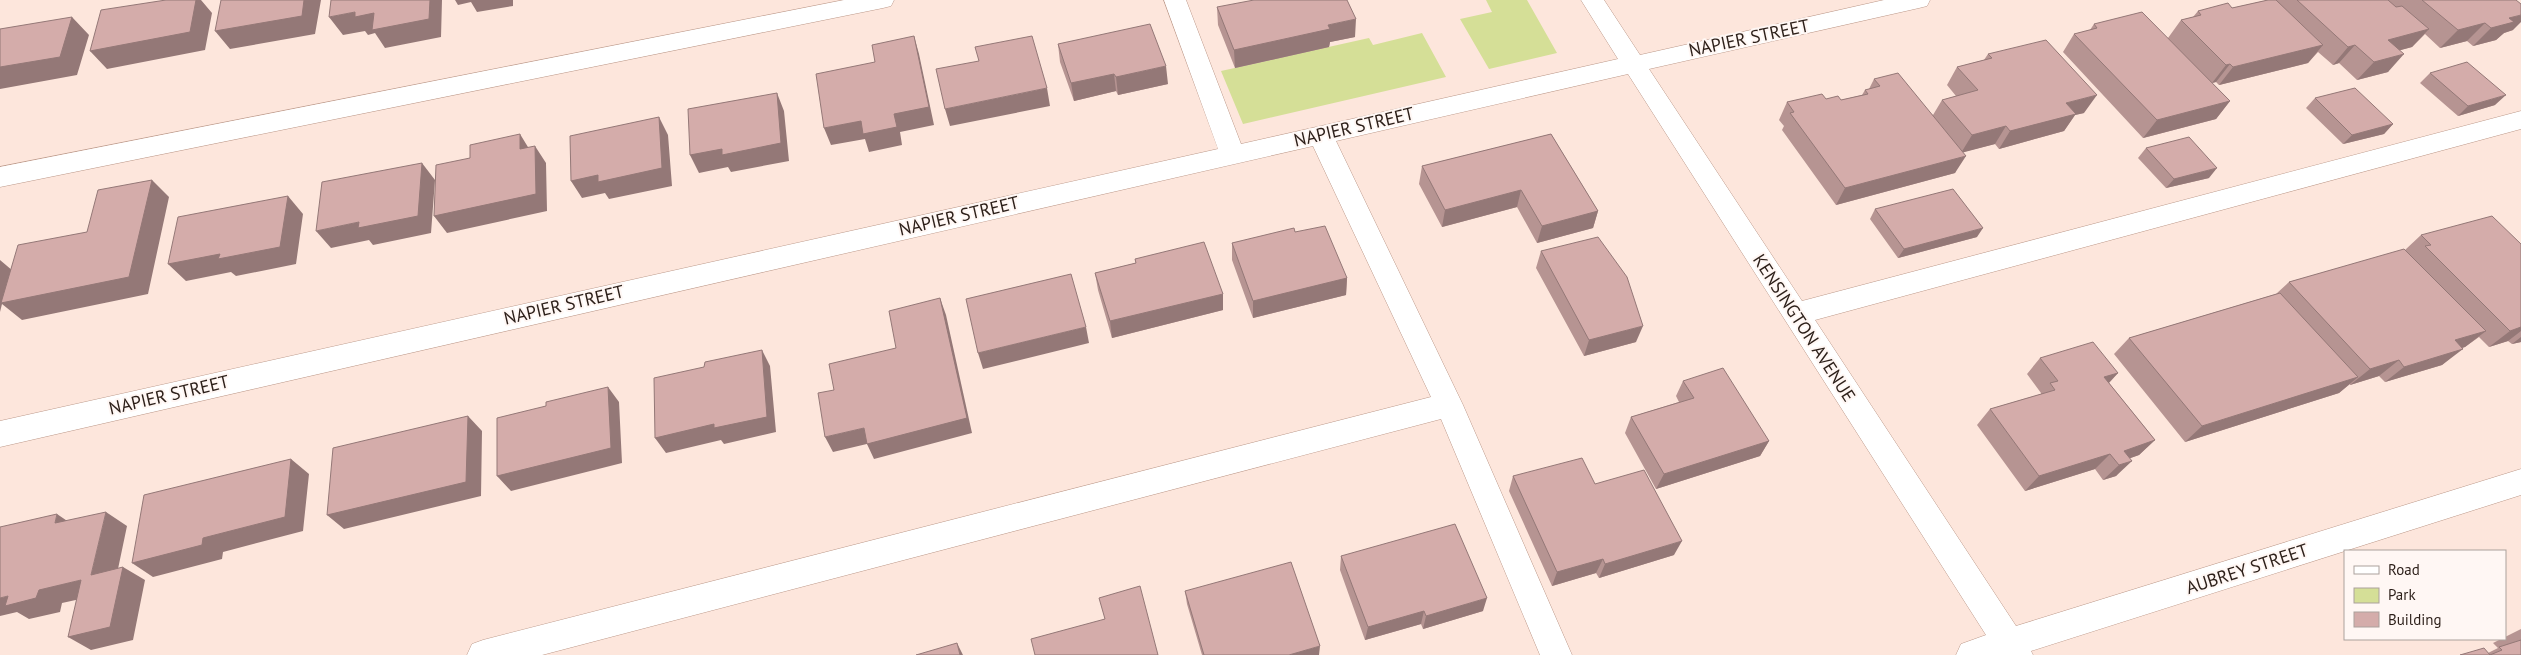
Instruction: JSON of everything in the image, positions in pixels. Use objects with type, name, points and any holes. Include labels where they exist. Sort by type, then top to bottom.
[{"type":"street","points":[[0,177],[883,0]]},
{"type":"street","points":[[1175,0],[1232,154]]},
{"type":"street","name":"KENSINGTON AVENUE","points":[[1592,0],[2013,650]]},
{"type":"street","name":"NAPIER STREET","points":[[0,434],[1919,0]]},
{"type":"street","points":[[1795,314],[2521,120]]},
{"type":"street","points":[[1321,136],[1449,405],[1556,655]]},
{"type":"street","points":[[483,655],[1449,405]]},
{"type":"street","name":"AUBREY STREET","points":[[1972,655],[2013,650],[2054,628],[2521,482]]},
{"type":"green space","points":[[1486,0],[1527,0],[1557,53],[1489,69],[1460,19],[1492,12]]},
{"type":"green space","points":[[1422,33],[1446,77],[1243,124],[1221,71],[1369,38],[1373,45]]},
{"type":"building","points":[[166,0],[196,0],[190,32],[90,51],[101,10]]},
{"type":"building","points":[[221,0],[304,0],[302,16],[215,31]]},
{"type":"building","points":[[331,0],[430,0],[429,19],[372,30],[374,13],[355,17],[355,12],[329,17]]},
{"type":"building","points":[[1254,0],[1347,0],[1356,19],[1328,25],[1330,29],[1234,50],[1217,7]]},
{"type":"building","points":[[2276,0],[2323,45],[2233,67],[2230,64],[2226,65],[2181,20],[2201,15],[2198,11],[2228,3],[2232,8]]},
{"type":"building","points":[[2297,0],[2388,0],[2396,7],[2402,6],[2429,29],[2388,40],[2404,54],[2374,62],[2355,45],[2348,47]]},
{"type":"building","points":[[2422,0],[2516,0],[2521,4],[2521,15],[2509,18],[2514,22],[2491,28],[2485,23],[2458,30]]},
{"type":"building","points":[[2142,12],[2230,101],[2157,120],[2074,34],[2097,28],[2094,24]]},
{"type":"building","points":[[72,17],[60,57],[0,67],[0,29]]},
{"type":"building","points":[[1150,24],[1166,66],[1116,77],[1114,74],[1071,83],[1058,44]]},
{"type":"building","points":[[914,36],[929,107],[894,114],[897,127],[863,134],[861,121],[824,128],[816,74],[875,62],[872,45]]},
{"type":"building","points":[[1032,36],[1047,88],[945,109],[936,69],[979,61],[975,47]]},
{"type":"building","points":[[2046,40],[2097,95],[2066,103],[2076,114],[2010,131],[2006,126],[1972,135],[1942,100],[1978,90],[1957,67],[1992,58],[1988,54]]},
{"type":"building","points":[[2467,62],[2506,95],[2468,106],[2430,73]]},
{"type":"building","points":[[1898,73],[1966,156],[1845,188],[1790,113],[1794,112],[1787,102],[1822,94],[1826,99],[1838,96],[1841,100],[1868,94],[1865,90],[1880,86],[1874,79]]},
{"type":"building","points":[[2355,88],[2393,124],[2352,135],[2315,98]]},
{"type":"building","points":[[777,93],[781,143],[722,155],[722,149],[690,155],[688,109]]},
{"type":"building","points":[[659,117],[662,168],[598,182],[598,175],[571,181],[570,136]]},
{"type":"building","points":[[520,134],[520,149],[535,146],[536,194],[434,216],[436,165],[470,158],[470,145]]},
{"type":"building","points":[[1551,134],[1598,211],[1542,226],[1521,190],[1445,210],[1422,166]]},
{"type":"building","points":[[2189,137],[2217,168],[2174,179],[2146,148]]},
{"type":"building","points":[[422,163],[418,216],[358,228],[359,222],[316,231],[322,182]]},
{"type":"building","points":[[152,180],[129,277],[1,303],[18,245],[87,232],[98,190]]},
{"type":"building","points":[[1953,189],[1983,228],[1904,249],[1875,209]]},
{"type":"building","points":[[288,196],[280,247],[218,259],[220,254],[168,264],[178,217]]},
{"type":"building","points":[[2492,216],[2521,244],[2521,327],[2510,331],[2425,246],[2431,245],[2421,235]]},
{"type":"building","points":[[1325,226],[1347,278],[1253,301],[1232,243],[1294,228],[1295,232]]},
{"type":"building","points":[[1598,237],[1627,277],[1643,326],[1589,340],[1541,251]]},
{"type":"building","points":[[1204,242],[1223,294],[1110,321],[1095,273],[1136,263],[1135,259]]},
{"type":"building","points":[[2404,249],[2486,331],[2455,340],[2463,349],[2404,367],[2399,360],[2370,369],[2289,282]]},
{"type":"building","points":[[1071,274],[1086,327],[978,353],[966,299]]},
{"type":"building","points":[[2280,293],[2358,377],[2202,426],[2129,338]]},
{"type":"building","points":[[940,298],[967,418],[867,444],[864,428],[825,437],[818,393],[834,390],[829,364],[896,348],[889,311]]},
{"type":"building","points":[[2093,342],[2118,373],[2104,377],[2155,440],[2124,451],[2132,461],[2119,465],[2110,454],[2039,476],[1990,409],[2055,390],[2050,383],[2058,381],[2040,358]]},
{"type":"building","points":[[762,350],[767,417],[714,428],[714,424],[655,438],[654,378],[704,367],[705,362]]},
{"type":"building","points":[[1723,368],[1769,441],[1664,474],[1631,417],[1694,398],[1683,381]]},
{"type":"building","points":[[608,387],[611,448],[497,476],[497,418],[546,406],[546,402]]},
{"type":"building","points":[[468,416],[466,482],[327,515],[333,448]]},
{"type":"building","points":[[1582,458],[1595,484],[1644,470],[1682,541],[1605,564],[1603,559],[1557,572],[1513,476]]},
{"type":"building","points":[[291,459],[285,517],[203,538],[202,545],[132,563],[144,495]]},
{"type":"building","points":[[106,512],[91,575],[123,567],[110,627],[68,637],[81,580],[39,590],[36,598],[5,606],[8,596],[0,598],[0,527],[57,514],[55,523]]},
{"type":"building","points":[[1455,524],[1487,598],[1426,616],[1424,611],[1368,627],[1341,556]]},
{"type":"building","points":[[1291,562],[1320,646],[1289,655],[1204,655],[1185,591]]},
{"type":"building","points":[[1140,586],[1158,655],[1035,655],[1031,639],[1105,619],[1099,598]]},
{"type":"building","points":[[2521,640],[2521,655],[2490,655],[2502,650],[2499,647]]},
{"type":"building","points":[[957,643],[960,655],[916,655]]},
{"type":"building","points":[[2484,648],[2490,655],[2460,655]]}]
